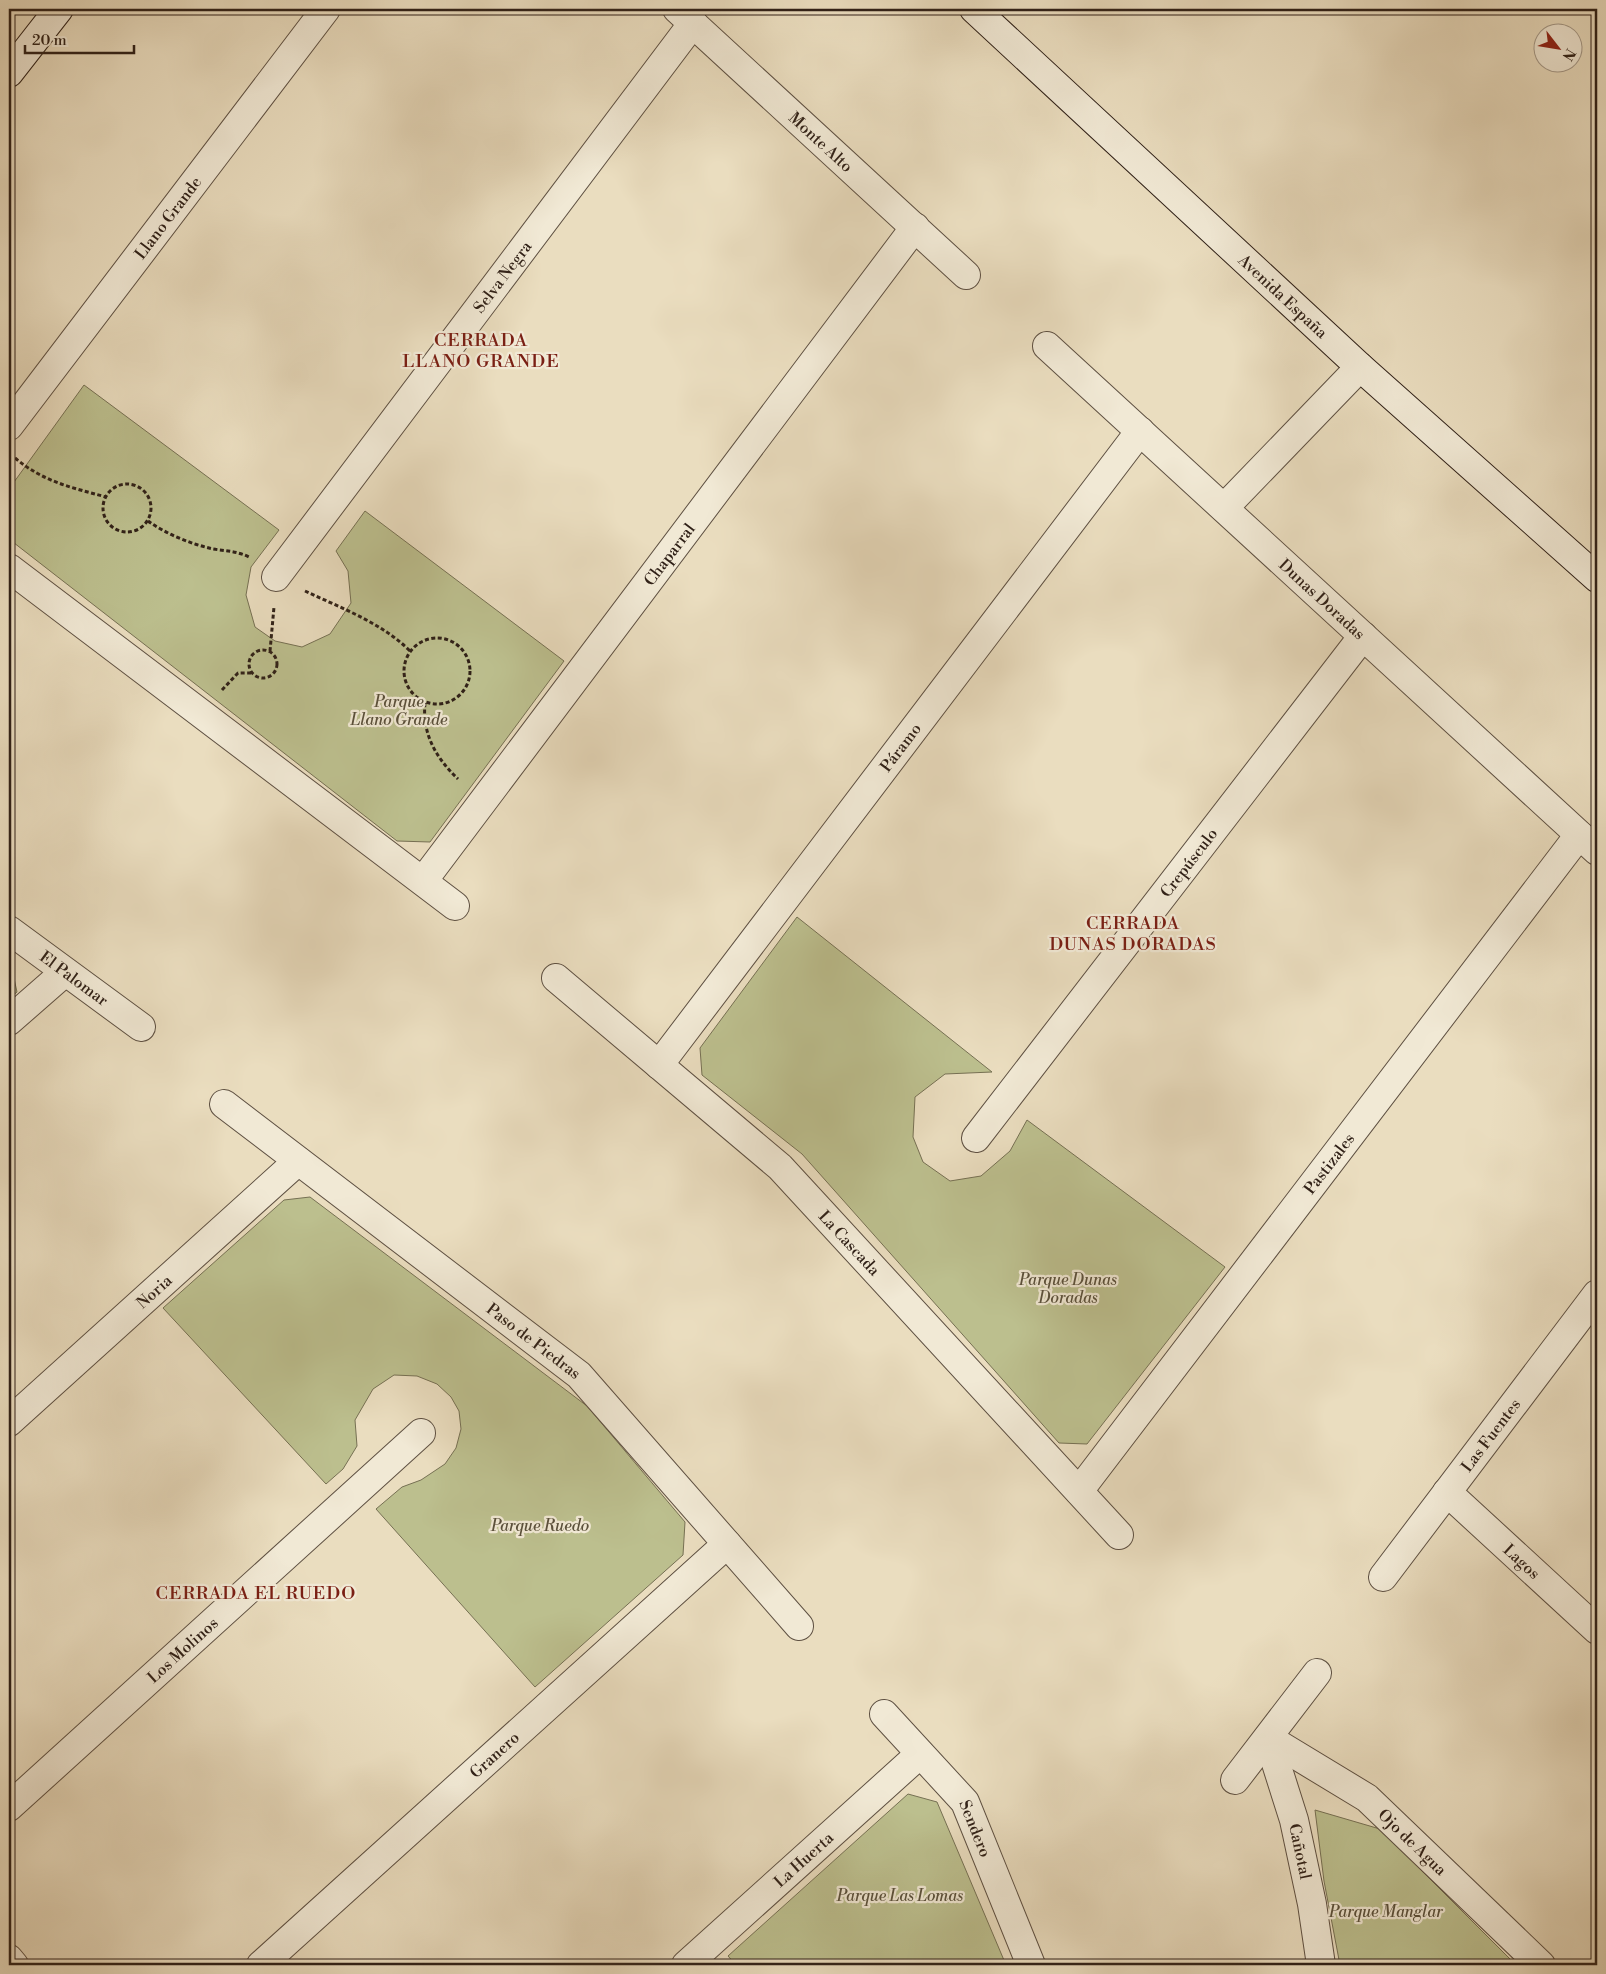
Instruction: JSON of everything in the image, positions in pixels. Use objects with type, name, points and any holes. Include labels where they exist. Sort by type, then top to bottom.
[{"type":"street","points":[[9,73],[59,9]]},
{"type":"street","name":"Llano Grande","points":[[9,426],[326,9]]},
{"type":"street","name":"Avenida España","points":[[974,9],[1360,366],[1597,578]]},
{"type":"street","name":"Monte Alto","points":[[685,16],[966,275]]},
{"type":"street","name":"Selva Negra","points":[[276,577],[685,16]]},
{"type":"street","name":"Chaparral","points":[[422,881],[915,227]]},
{"type":"street","name":"Dunas Doradas","points":[[1047,346],[1588,843]]},
{"type":"street","points":[[1224,508],[1360,366]]},
{"type":"street","name":"Páramo","points":[[660,1065],[1140,431]]},
{"type":"street","points":[[9,568],[455,906]]},
{"type":"street","name":"Crepúsculo","points":[[976,1138],[1363,636]]},
{"type":"street","name":"Pastizales","points":[[1079,1491],[1588,843]]},
{"type":"street","name":"El Palomar","points":[[9,930],[141,1027]]},
{"type":"street","points":[[9,1022],[65,972]]},
{"type":"street","name":"La Cascada","points":[[556,978],[780,1167],[1119,1535]]},
{"type":"street","name":"Paso de Piedras","points":[[224,1104],[579,1375],[799,1626]]},
{"type":"street","name":"Noria","points":[[9,1422],[298,1161]]},
{"type":"street","name":"Las Fuentes","points":[[1383,1577],[1597,1294]]},
{"type":"street","name":"Los Molinos","points":[[9,1807],[421,1433]]},
{"type":"street","name":"Lagos","points":[[1447,1492],[1597,1630]]},
{"type":"street","name":"Granero","points":[[261,1965],[727,1544]]},
{"type":"street","points":[[1235,1780],[1317,1673]]},
{"type":"street","name":"Sendero","points":[[884,1714],[965,1802],[1030,1965]]},
{"type":"street","name":"Cañotal","points":[[1268,1738],[1294,1820],[1312,1904],[1321,1965]]},
{"type":"street","name":"Ojo de Agua","points":[[1268,1738],[1367,1798],[1541,1965]]},
{"type":"street","name":"La Huerta","points":[[686,1965],[920,1754]]},
{"type":"street","points":[[9,1959],[14,1965]]},
{"type":"path","points":[[9,453],[32,472],[59,484],[106,497]]},
{"type":"path","points":[[127,484],[140,487],[149,496],[152,509],[148,521],[140,529],[130,533],[120,532],[110,526],[104,518],[103,507],[106,497],[115,487],[127,484]]},
{"type":"path","points":[[148,521],[185,540],[213,548],[235,551],[248,557],[276,577],[360,616],[397,638],[410,651]]},
{"type":"path","points":[[270,651],[260,650],[252,654],[248,664],[251,673],[260,678],[269,677],[276,669],[276,659],[270,651],[276,577]]},
{"type":"path","points":[[433,638],[446,639],[458,645],[466,655],[471,668],[469,682],[462,693],[451,701],[439,705],[425,703],[414,696],[408,687],[405,669],[410,651],[420,642],[433,638]]},
{"type":"path","points":[[425,703],[424,712],[430,744],[443,764],[481,803]]},
{"type":"green space","name":"Parque Llano Grande","points":[[84,385],[279,530],[251,567],[246,595],[255,627],[275,641],[302,647],[330,634],[351,603],[348,571],[336,551],[365,511],[564,661],[430,842],[397,841],[9,539],[9,489]]},
{"type":"green space","name":"Parque Dunas Doradas","points":[[797,917],[992,1072],[945,1074],[915,1097],[913,1137],[923,1162],[950,1181],[981,1176],[1010,1151],[1027,1120],[1225,1267],[1087,1444],[1059,1443],[802,1154],[702,1075],[700,1048]]},
{"type":"green space","points":[[9,956],[17,992],[9,999]]},
{"type":"green space","name":"Parque Ruedo","points":[[310,1197],[587,1406],[685,1522],[683,1555],[535,1687],[376,1509],[402,1487],[421,1480],[445,1464],[456,1448],[461,1429],[459,1411],[451,1397],[437,1384],[417,1376],[394,1375],[373,1389],[355,1420],[357,1446],[343,1469],[326,1484],[163,1308],[284,1200]]},
{"type":"green space","name":"Parque Las Lomas","points":[[908,1794],[937,1802],[1006,1965],[736,1965],[728,1956]]},
{"type":"green space","name":"Parque Manglar","points":[[1315,1810],[1380,1829],[1516,1965],[1340,1965],[1324,1881]]},
{"type":"district","name":"CERRADA LLANO GRANDE","points":[[481,350]]},
{"type":"district","name":"CERRADA DUNAS DORADAS","points":[[1133,933]]},
{"type":"district","name":"CERRADA EL RUEDO","points":[[256,1593]]}]
